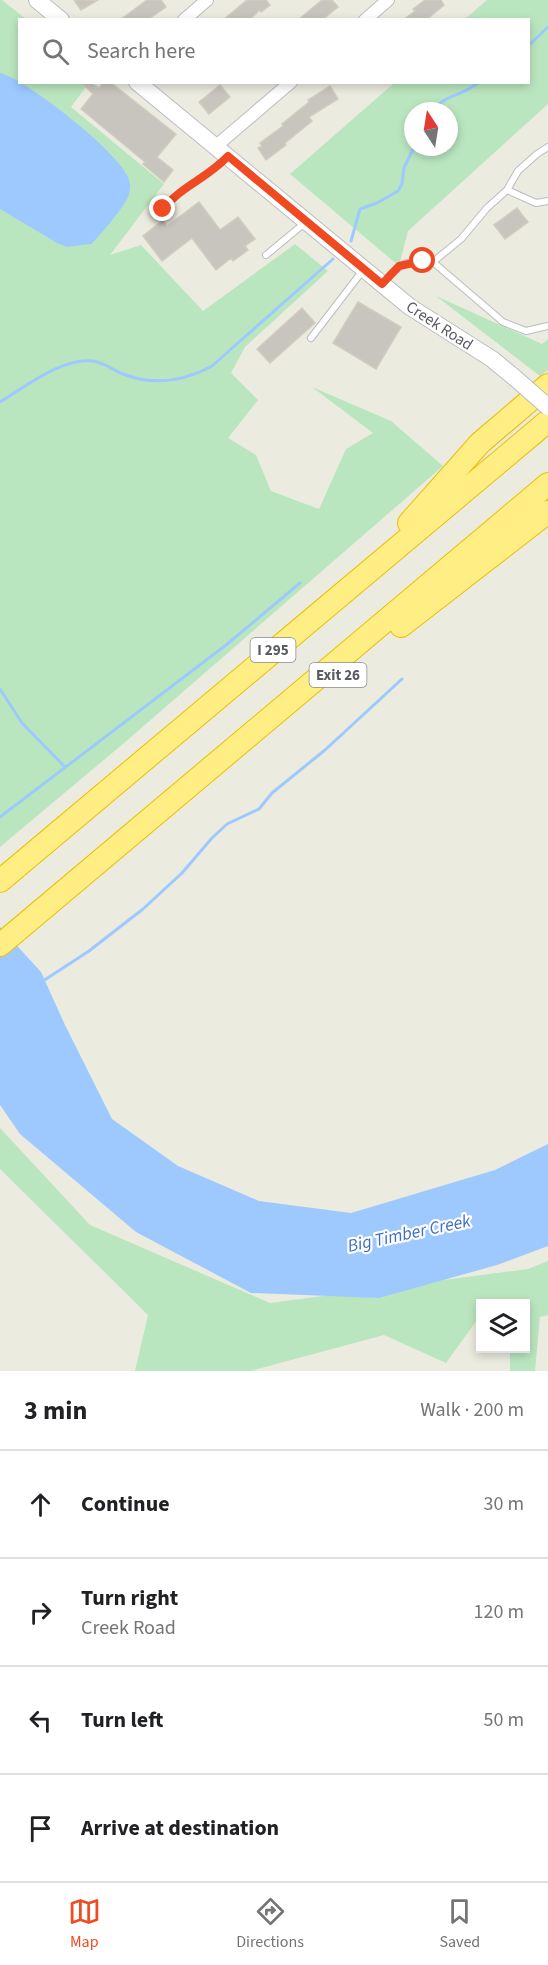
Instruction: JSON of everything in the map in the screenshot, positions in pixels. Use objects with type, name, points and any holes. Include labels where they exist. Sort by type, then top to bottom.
[{"type":"highway","points":[[339,595],[406,526],[480,443],[548,385]]},
{"type":"highway","name":"I 295","points":[[0,881],[548,421]]},
{"type":"highway","points":[[0,945],[548,484]]},
{"type":"highway","name":"Exit 26","points":[[127,838],[548,512]]},
{"type":"street","points":[[37,0],[59,18]]},
{"type":"street","points":[[186,18],[207,0]]},
{"type":"street","points":[[367,18],[388,0]]},
{"type":"street","name":"Creek Road","points":[[139,84],[410,307],[492,359],[548,407]]},
{"type":"street","points":[[222,151],[289,84]]},
{"type":"lane","points":[[382,284],[399,266],[410,262],[433,262],[461,239],[487,208],[507,190],[518,171],[548,147]]},
{"type":"lane","points":[[163,209],[170,200],[217,168],[222,151]]},
{"type":"lane","points":[[507,190],[536,203],[548,201]]},
{"type":"lane","points":[[266,255],[306,222]]},
{"type":"lane","points":[[433,262],[504,322],[526,331],[548,326]]},
{"type":"lane","points":[[311,338],[364,269]]},
{"type":"green space","points":[[0,0],[2,0],[25,18],[18,18],[18,84],[88,84],[71,107],[164,184],[110,255],[141,245],[203,311],[295,244],[328,271],[245,347],[231,373],[258,400],[228,438],[256,455],[271,491],[319,509],[346,449],[373,433],[312,387],[391,421],[443,466],[124,743],[0,847]]},
{"type":"green space","points":[[487,0],[548,0],[548,104],[408,231],[399,266],[290,174],[393,84],[530,84],[530,18],[466,18]]},
{"type":"green space","points":[[436,296],[542,344],[548,339],[548,370],[540,376]]},
{"type":"green space","points":[[0,1128],[90,1225],[270,1303],[528,1269],[548,1261],[548,1315],[540,1317],[535,1371],[510,1371],[510,1353],[530,1353],[530,1299],[476,1299],[476,1322],[446,1363],[384,1335],[250,1371],[135,1371],[148,1315],[0,1169]]},
{"type":"water","points":[[0,73],[51,103],[95,139],[125,172],[130,191],[126,202],[91,244],[67,247],[0,209]]},
{"type":"water","name":"Big Timber Creek","points":[[0,927],[41,972],[112,1119],[178,1166],[259,1201],[351,1213],[495,1170],[548,1144],[548,1246],[497,1265],[379,1298],[251,1293],[136,1232],[20,1134],[0,1105]]},
{"type":"building","points":[[74,0],[98,0],[81,10]]},
{"type":"building","points":[[147,0],[161,0],[166,7],[150,18],[123,18]]},
{"type":"building","points":[[247,0],[266,0],[270,5],[251,18],[225,18]]},
{"type":"building","points":[[322,0],[332,0],[338,7],[324,18],[300,18]]},
{"type":"building","points":[[425,0],[441,0],[444,5],[428,18],[406,18],[415,11],[413,9]]},
{"type":"building","points":[[83,84],[92,84],[99,88],[102,84],[113,84],[176,134],[157,157],[173,170],[164,182],[143,164],[145,162],[81,109],[93,94]]},
{"type":"building","points":[[220,85],[230,97],[209,114],[199,102]]},
{"type":"building","points":[[330,86],[338,99],[309,117],[312,121],[266,160],[258,148],[262,146],[260,143],[283,126],[282,124],[309,102],[308,100]]},
{"type":"building","points":[[199,202],[220,230],[238,217],[255,239],[245,246],[248,250],[233,261],[231,258],[216,270],[192,238],[162,261],[143,236],[163,220],[167,226]]},
{"type":"building","points":[[517,208],[528,222],[505,239],[494,225]]},
{"type":"building","points":[[358,302],[401,327],[376,369],[333,343]]},
{"type":"building","points":[[302,308],[315,323],[270,363],[257,349]]},
{"type":"waterway","points":[[530,44],[548,27]]},
{"type":"waterway","points":[[442,102],[477,84]]},
{"type":"waterway","points":[[351,241],[360,209],[377,203],[398,191],[410,156]]},
{"type":"waterway","points":[[0,402],[44,374],[81,361],[97,362],[134,378],[157,381],[179,378],[201,371],[212,366],[333,259]]},
{"type":"waterway","points":[[0,817],[226,645],[300,583]]},
{"type":"waterway","points":[[43,981],[89,951],[143,909],[182,873],[227,824],[259,809],[272,793],[325,750],[402,679]]},
{"type":"waterway","points":[[0,689],[22,723],[65,767]]},
{"type":"route","points":[[163,209],[170,200],[217,168],[228,156],[382,284],[399,266],[423,261]]}]
